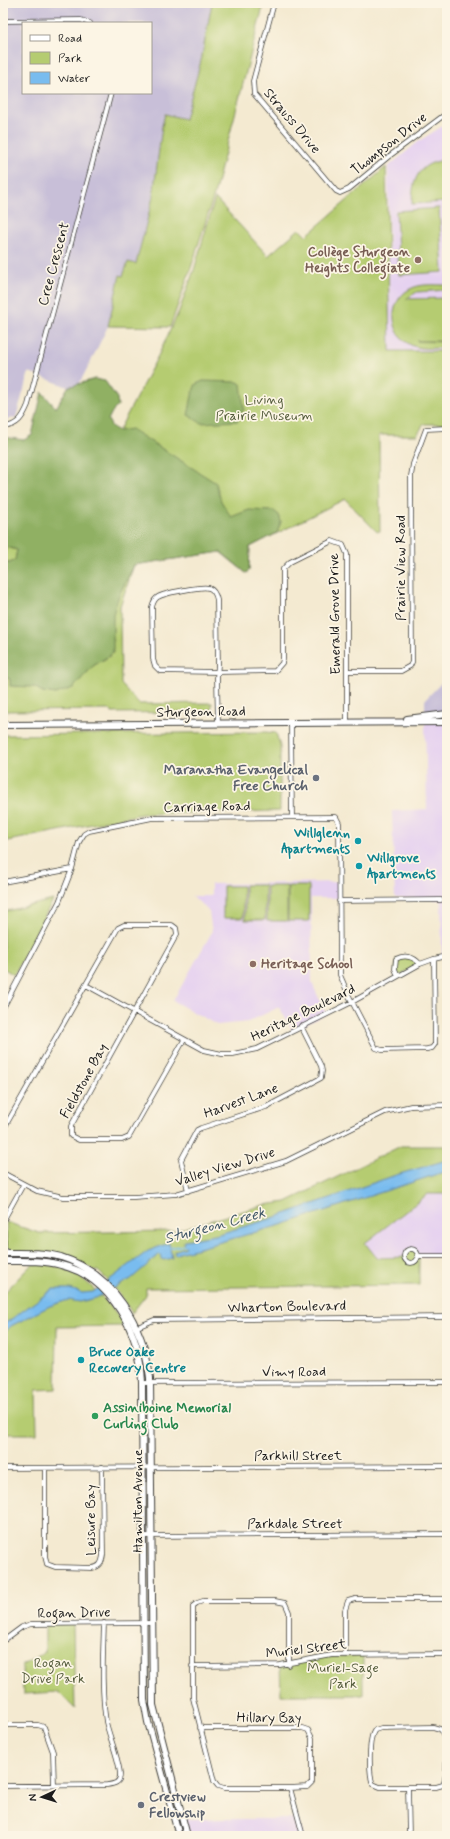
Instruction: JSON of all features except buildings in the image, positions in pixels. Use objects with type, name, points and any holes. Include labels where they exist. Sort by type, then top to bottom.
[{"type":"street","name":"Strauss Drive","points":[[274,3],[253,81],[254,94],[332,186],[340,193],[344,192]]},
{"type":"street","points":[[3,21],[81,20],[87,22]]},
{"type":"street","name":"Cree Crescent","points":[[3,427],[15,425],[20,421],[28,405],[111,94]]},
{"type":"street","name":"Thompson Drive","points":[[344,192],[447,113]]},
{"type":"street","name":"Prairie View Road","points":[[347,671],[401,671],[410,666],[412,662],[412,469],[426,429],[447,428]]},
{"type":"street","name":"Emerald Grove Drive","points":[[218,672],[270,672],[275,671],[279,667],[283,659],[283,569],[290,562],[332,541],[343,545],[346,554],[347,722]]},
{"type":"street","points":[[218,672],[164,672],[155,666],[153,659],[152,607],[158,597],[204,587],[215,593],[217,600],[218,672],[218,724]]},
{"type":"street","name":"Sturgeon Road","points":[[400,722],[447,714]]},
{"type":"street","name":"Sturgeon Road","points":[[3,725],[447,722]]},
{"type":"street","points":[[290,723],[292,817]]},
{"type":"street","name":"Carriage Road","points":[[3,1008],[4,1002],[59,902],[72,869],[79,842],[84,834],[89,831],[152,818],[332,816],[338,820],[340,975],[376,1048],[382,1050],[432,1048],[435,1044],[434,959]]},
{"type":"street","points":[[3,882],[72,869]]},
{"type":"street","points":[[339,901],[441,900]]},
{"type":"street","points":[[3,1130],[118,928],[124,925],[172,926],[176,928],[177,934],[134,1012]]},
{"type":"street","name":"Heritage Boulevard","points":[[86,984],[184,1040],[212,1053],[233,1054],[257,1049],[352,1002],[420,964],[447,956]]},
{"type":"street","points":[[398,976],[394,964],[396,959],[400,957],[412,957],[420,964]]},
{"type":"street","name":"Fieldstone Bay","points":[[134,1012],[71,1126],[70,1133],[73,1138],[79,1140],[125,1140],[184,1040]]},
{"type":"street","name":"Harvest Lane","points":[[188,1191],[181,1160],[197,1130],[266,1107],[319,1081],[322,1071],[321,1066],[301,1026]]},
{"type":"street","name":"Valley View Drive","points":[[3,1174],[24,1185],[50,1194],[76,1198],[152,1197],[188,1191],[286,1161],[385,1112],[411,1106],[447,1105]]},
{"type":"street","points":[[4,1261],[3,1221],[24,1185]]},
{"type":"street","name":"Hamilton Avenue","points":[[4,1253],[52,1255],[79,1264],[130,1314],[146,1355],[150,1383],[152,1705],[187,1836]]},
{"type":"street","points":[[417,1256],[447,1256]]},
{"type":"street","name":"Hamilton Avenue","points":[[4,1261],[44,1262],[62,1265],[93,1277]]},
{"type":"street","name":"Hamilton Avenue","points":[[114,1297],[130,1330],[139,1359],[142,1383],[144,1693],[146,1715],[179,1836]]},
{"type":"street","name":"Wharton Boulevard","points":[[130,1330],[154,1320],[447,1317]]},
{"type":"street","name":"Vimy Road","points":[[142,1383],[447,1382]]},
{"type":"street","name":"Parkhill Street","points":[[3,1468],[447,1466]]},
{"type":"street","name":"Leisure Bay","points":[[45,1468],[45,1556],[47,1564],[56,1567],[92,1568],[100,1565],[102,1559],[102,1467]]},
{"type":"street","name":"Parkdale Street","points":[[143,1536],[447,1534]]},
{"type":"street","points":[[345,1655],[345,1610],[348,1601],[355,1599],[447,1599]]},
{"type":"street","points":[[289,1664],[289,1612],[285,1603],[275,1601],[203,1601],[195,1604],[192,1610],[193,1698],[214,1781],[218,1786],[224,1788],[290,1788],[303,1836]]},
{"type":"street","points":[[3,1786],[111,1785],[116,1783],[120,1772],[106,1723],[104,1707],[104,1623]]},
{"type":"street","name":"Rogan Drive","points":[[3,1641],[22,1627],[31,1624],[151,1623]]},
{"type":"street","name":"Muriel Street","points":[[192,1666],[289,1664],[322,1656],[447,1654]]},
{"type":"street","points":[[3,1725],[38,1725],[44,1727],[53,1752],[54,1785]]},
{"type":"street","points":[[433,1727],[440,1729],[444,1732],[445,1737],[446,1777],[443,1785],[436,1787],[408,1787],[380,1787],[375,1786],[372,1782],[371,1739],[375,1730],[381,1728],[433,1727]]},
{"type":"street","name":"Hillary Bay","points":[[200,1728],[302,1728],[308,1730],[312,1738],[312,1782],[307,1787],[290,1788]]},
{"type":"street","points":[[408,1787],[409,1836]]},
{"type":"shaded area","points":[[3,3],[212,3],[201,61],[185,120],[165,114],[162,126],[153,197],[136,264],[128,262],[123,276],[121,275],[108,326],[79,384],[68,387],[29,372],[16,417],[3,421]]},
{"type":"shaded area","name":"Collège Sturgeon Heights Collegiate","points":[[447,123],[447,352],[390,353],[388,167],[418,142]]},
{"type":"shaded area","points":[[447,679],[447,714],[425,717],[425,700],[442,682]]},
{"type":"shaded area","points":[[425,722],[447,722],[447,956],[442,956],[441,900],[395,898],[392,811],[427,809]]},
{"type":"shaded area","name":"Heritage School","points":[[339,882],[339,898],[311,898],[312,983],[326,1014],[293,1031],[279,1007],[248,1022],[217,1025],[173,1001],[212,932],[209,911],[192,896],[211,896],[211,884]]},
{"type":"shaded area","points":[[429,1194],[447,1194],[447,1256],[377,1258],[365,1243]]},
{"type":"shaded area","points":[[182,1819],[298,1819],[303,1836],[187,1836]]},
{"type":"green space","points":[[212,3],[264,3],[214,195],[190,271],[170,327],[108,326],[120,275],[123,276],[128,262],[136,264],[153,197],[162,126],[165,114],[185,119],[201,61]]},
{"type":"green space","points":[[447,160],[447,202],[412,204],[414,186],[419,173],[430,164],[437,161]]},
{"type":"green space","name":"Living Prairie Museum","points":[[386,167],[390,351],[447,351],[447,424],[424,424],[417,435],[379,435],[380,531],[377,532],[345,499],[250,547],[249,571],[246,573],[220,552],[134,565],[120,606],[121,684],[139,704],[212,703],[211,712],[112,713],[111,710],[3,711],[3,678],[6,677],[10,679],[15,687],[23,685],[34,687],[43,692],[73,688],[93,666],[110,656],[117,434],[159,354],[179,311],[194,270],[215,198],[268,256],[299,229],[306,236]]},
{"type":"green space","points":[[439,208],[443,272],[399,275],[396,211]]},
{"type":"green space","points":[[447,285],[447,290],[417,292],[406,299],[447,298],[447,341],[417,341],[447,342],[447,348],[421,348],[413,346],[405,341],[399,335],[395,327],[394,318],[397,302],[403,294],[414,287]]},
{"type":"green space","points":[[95,379],[105,381],[117,398],[118,406],[112,412],[108,420],[112,427],[119,431],[131,429],[216,483],[221,501],[231,517],[249,510],[274,511],[279,515],[281,522],[277,533],[250,547],[249,571],[246,573],[221,552],[134,565],[119,595],[113,614],[113,652],[109,656],[93,666],[73,688],[56,694],[43,692],[34,687],[10,686],[10,679],[6,677],[3,678],[3,563],[10,563],[15,560],[17,550],[7,547],[3,554],[3,437],[24,440],[32,435],[42,392],[56,408],[68,387]]},
{"type":"green space","points":[[203,381],[238,382],[241,384],[244,409],[238,421],[201,423],[188,415],[194,388],[196,384]]},
{"type":"green space","points":[[7,547],[17,550],[15,560],[10,563],[3,563],[3,554]]},
{"type":"green space","points":[[276,733],[280,746],[280,811],[142,814],[3,842],[3,735]]},
{"type":"green space","points":[[245,885],[265,885],[265,920],[245,920]]},
{"type":"green space","points":[[223,886],[243,886],[243,918],[223,918]]},
{"type":"green space","points":[[267,886],[287,886],[287,921],[267,921]]},
{"type":"green space","points":[[288,886],[309,886],[309,921],[288,921]]},
{"type":"green space","points":[[53,900],[14,975],[3,968],[3,912]]},
{"type":"green space","points":[[412,957],[420,964],[398,976],[395,969],[396,959]]},
{"type":"green space","points":[[401,1146],[447,1146],[447,1194],[428,1194],[365,1243],[377,1258],[404,1257],[407,1250],[411,1249],[415,1251],[417,1256],[419,1256],[419,1285],[146,1288],[146,1295],[132,1313],[108,1281],[98,1271],[95,1271],[78,1261],[9,1251],[7,1249],[6,1222],[39,1233],[174,1231],[264,1205],[286,1202]]},
{"type":"green space","points":[[32,1264],[55,1266],[72,1272],[80,1277],[104,1299],[118,1315],[125,1326],[57,1327],[56,1389],[36,1390],[37,1434],[3,1434],[3,1294]]},
{"type":"green space","name":"Rogan Drive Park","points":[[45,1624],[73,1624],[75,1709],[58,1692],[23,1694],[22,1666],[45,1652]]},
{"type":"green space","name":"Muriel-Sage Park","points":[[363,1655],[363,1695],[281,1695],[280,1665],[313,1658]]},
{"type":"water","points":[[447,1160],[447,1171],[281,1225],[175,1255],[174,1251],[186,1247],[183,1243],[185,1240],[215,1235],[270,1219],[396,1175]]},
{"type":"water","name":"Sturgeon Creek","points":[[169,1243],[172,1258],[164,1260],[161,1259],[162,1256],[160,1254],[131,1279],[96,1298],[80,1302],[68,1300],[50,1306],[11,1326],[3,1334],[3,1325],[53,1289],[70,1289],[82,1293],[93,1292],[148,1251]]},
{"type":"waterway","name":"Sturgeon Creek","points":[[169,1248],[185,1245]]},
{"type":"place","name":"Collège Sturgeon Heights Collegiate","points":[[418,260]]},
{"type":"place","name":"Maranatha Evangelical Free Church","points":[[316,778]]},
{"type":"place","name":"Willglenn Apartments","points":[[358,841]]},
{"type":"place","name":"Willgrove Apartments","points":[[359,866]]},
{"type":"place","name":"Heritage School","points":[[253,964]]},
{"type":"place","name":"Bruce Oake Recovery Centre","points":[[81,1360]]},
{"type":"place","name":"Assiniboine Memorial Curling Club","points":[[95,1416]]},
{"type":"place","name":"Crestview Fellowship","points":[[141,1805]]}]
